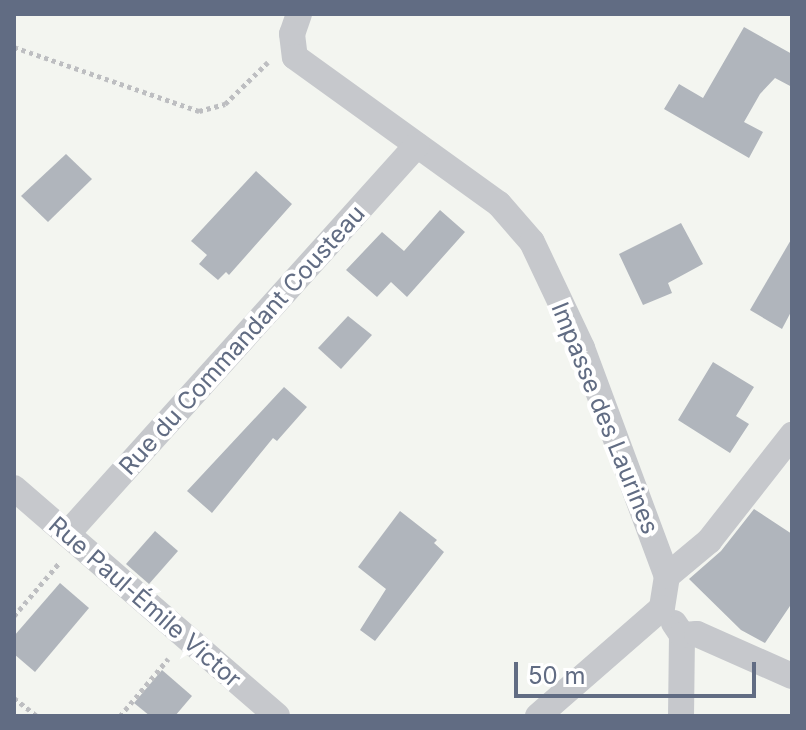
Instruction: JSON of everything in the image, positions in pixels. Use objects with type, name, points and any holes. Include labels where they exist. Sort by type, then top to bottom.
[{"type":"street","points":[[295,57],[292,34],[299,14]]},
{"type":"street","name":"Impasse des Laurines","points":[[295,57],[499,204],[532,242],[582,348],[667,576],[662,608]]},
{"type":"street","name":"Rue du Commandant Cousteau","points":[[72,539],[417,145]]},
{"type":"street","points":[[667,576],[709,541],[792,435]]},
{"type":"street","name":"Rue Paul-Émile Victor","points":[[14,488],[277,716]]},
{"type":"street","points":[[538,716],[662,608],[682,635],[681,716]]},
{"type":"street","points":[[682,635],[697,634],[792,676]]},
{"type":"path","points":[[14,47],[199,111],[225,104],[271,59],[295,57]]},
{"type":"path","points":[[14,616],[72,539]]},
{"type":"path","points":[[120,716],[186,637]]},
{"type":"path","points":[[14,698],[37,716]]},
{"type":"building","points":[[744,27],[792,54],[792,87],[775,78],[760,94],[744,122],[763,132],[749,158],[664,109],[679,84],[703,98]]},
{"type":"building","points":[[66,154],[92,179],[48,222],[21,196]]},
{"type":"building","points":[[256,171],[292,204],[229,275],[226,272],[218,280],[199,264],[207,255],[191,241]]},
{"type":"building","points":[[440,210],[465,232],[407,297],[391,282],[377,297],[346,270],[382,232],[404,251]]},
{"type":"building","points":[[681,223],[703,264],[668,283],[672,293],[643,305],[619,254]]},
{"type":"building","points":[[792,238],[792,310],[782,329],[750,310]]},
{"type":"building","points":[[348,316],[372,335],[341,369],[318,348]]},
{"type":"building","points":[[713,362],[754,387],[736,416],[749,424],[730,453],[678,420]]},
{"type":"building","points":[[284,387],[307,407],[277,441],[273,438],[212,513],[187,491]]},
{"type":"building","points":[[754,509],[792,534],[792,603],[765,643],[741,630],[689,579],[721,551]]},
{"type":"building","points":[[400,511],[437,540],[434,543],[444,552],[375,641],[360,630],[386,589],[358,567]]},
{"type":"building","points":[[155,531],[178,551],[149,584],[126,564]]},
{"type":"building","points":[[60,583],[89,608],[35,672],[14,654],[14,636]]},
{"type":"building","points":[[162,670],[192,696],[175,716],[150,716],[134,703]]}]
